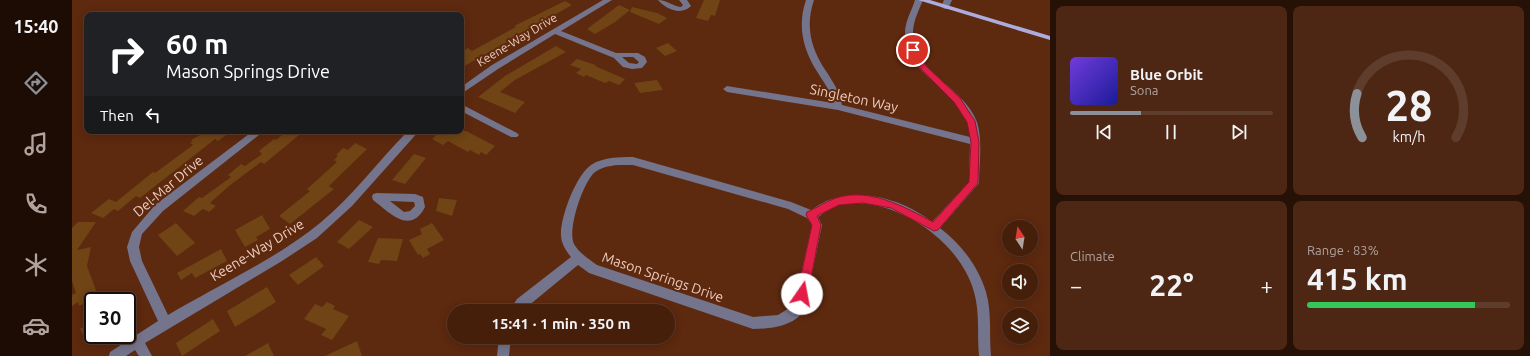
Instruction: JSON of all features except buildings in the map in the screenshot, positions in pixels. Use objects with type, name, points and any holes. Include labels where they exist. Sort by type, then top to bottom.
[{"type":"main road","points":[[920,0],[946,3],[1050,38]]},
{"type":"street","name":"Keene-Way Drive","points":[[464,89],[495,67],[608,0]]},
{"type":"street","points":[[662,0],[679,9],[687,6],[683,0]]},
{"type":"street","points":[[810,0],[807,7],[804,27],[809,48],[820,71],[836,93],[838,107]]},
{"type":"street","points":[[920,0],[909,34],[913,50],[923,68],[957,100],[971,121],[975,142],[974,183],[934,227]]},
{"type":"street","points":[[556,32],[617,56]]},
{"type":"street","name":"Singleton Way","points":[[727,89],[838,107],[975,142]]},
{"type":"street","points":[[464,109],[514,135]]},
{"type":"street","name":"Del-Mar Drive","points":[[165,323],[136,261],[133,247],[137,232],[159,208],[255,134]]},
{"type":"street","name":"Keene-Way Drive","points":[[115,356],[165,323],[300,244],[334,217],[360,191],[392,153],[411,134]]},
{"type":"street","points":[[520,304],[577,259],[570,247],[566,234],[566,222],[586,175],[595,167],[611,162],[633,161],[791,206],[811,215],[838,201],[863,199],[893,205],[934,227],[964,258],[980,292],[985,356]]},
{"type":"street","points":[[360,191],[377,197]]},
{"type":"street","name":"Mason Springs Drive","points":[[577,259],[593,269],[753,323],[772,324],[788,316],[799,308],[817,225],[811,215]]},
{"type":"street","points":[[137,341],[146,356]]},
{"type":"street","points":[[503,356],[504,344]]},
{"type":"route","points":[[802,294],[817,225],[811,215],[838,201],[863,199],[893,205],[934,227],[974,183],[975,142],[971,121],[957,100],[923,68],[913,50]]}]
